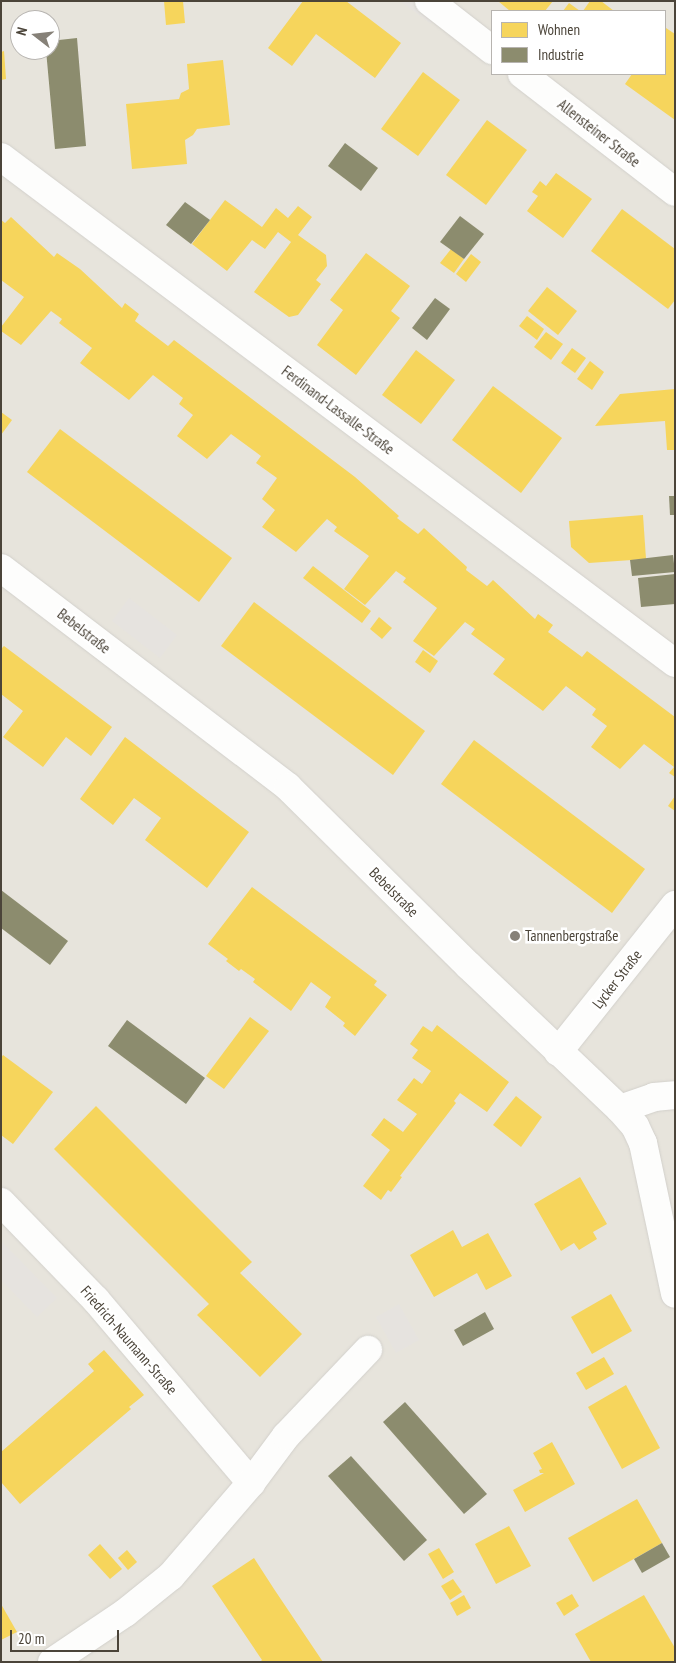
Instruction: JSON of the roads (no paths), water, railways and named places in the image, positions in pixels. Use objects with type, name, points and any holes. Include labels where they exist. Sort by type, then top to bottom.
[{"type":"street","points":[[429,1],[491,49]]},
{"type":"street","name":"Allensteiner Straße","points":[[523,75],[675,192]]},
{"type":"street","name":"Ferdinand-Lassalle-Straße","points":[[1,157],[675,663]]},
{"type":"street","name":"Bebelstraße","points":[[1,568],[288,787],[558,1052],[620,1109],[635,1126],[643,1143],[675,1294]]},
{"type":"street","name":"Lycker Straße","points":[[558,1052],[675,905]]},
{"type":"street","points":[[620,1109],[654,1097],[675,1095]]},
{"type":"street","name":"Friedrich-Naumann-Straße","points":[[1,1202],[96,1300],[251,1483]]},
{"type":"street","points":[[52,1662],[125,1612],[171,1576],[251,1483],[286,1436],[368,1350]]},
{"type":"place","name":"Tannenbergstraße","points":[[515,936]]}]
